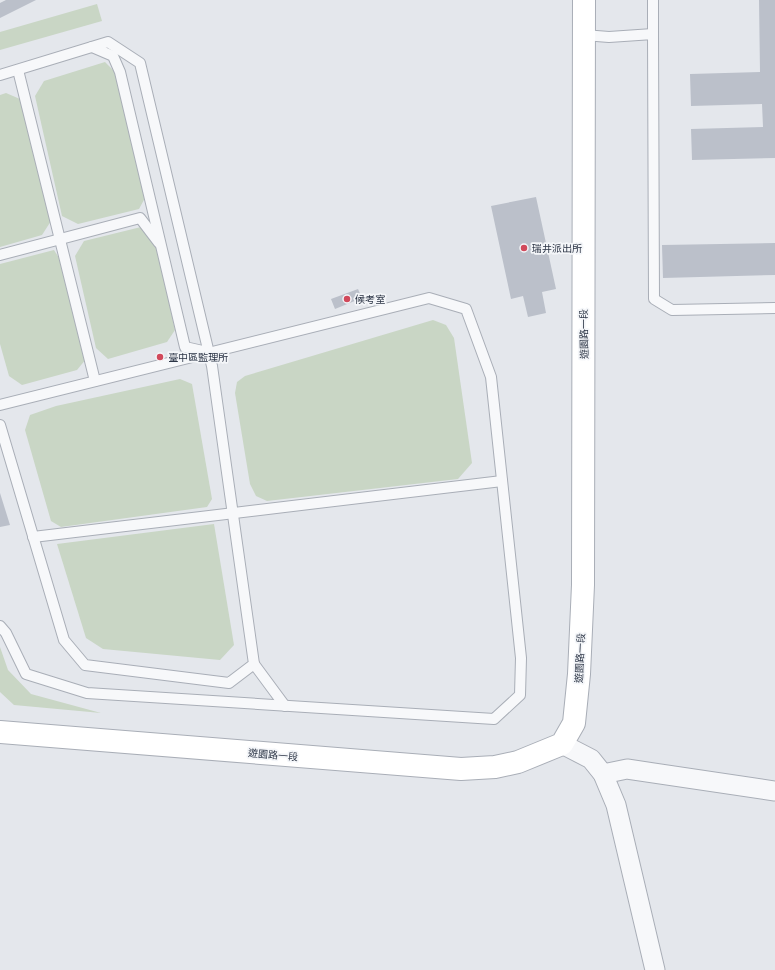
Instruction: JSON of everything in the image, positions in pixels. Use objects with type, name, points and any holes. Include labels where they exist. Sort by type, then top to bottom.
[{"type":"street","name":"遊園路一段","points":[[0,732],[461,769],[495,767],[518,762],[562,744],[574,723],[579,674],[583,585],[584,0]]},
{"type":"street","points":[[562,744],[591,759],[603,774],[616,805],[655,970]]},
{"type":"street","points":[[603,774],[627,769],[775,791]]},
{"type":"lane","points":[[653,0],[654,299],[672,310],[775,308]]},
{"type":"lane","points":[[584,36],[609,37],[653,34]]},
{"type":"lane","points":[[0,75],[108,42],[140,63],[209,352],[254,664],[285,706]]},
{"type":"lane","points":[[92,47],[113,56],[120,72],[185,347],[209,352]]},
{"type":"lane","points":[[18,70],[95,381]]},
{"type":"lane","points":[[0,256],[140,218],[161,245]]},
{"type":"lane","points":[[0,405],[429,298],[466,309],[491,378],[521,658],[520,695],[494,719],[87,693],[26,674],[6,633],[0,626]]},
{"type":"lane","points":[[0,425],[64,640],[85,665],[229,683],[254,664]]},
{"type":"lane","points":[[33,537],[502,481]]},
{"type":"green space","points":[[97,4],[102,21],[0,50],[0,32]]},
{"type":"green space","points":[[105,62],[118,75],[145,198],[139,209],[78,224],[62,216],[35,96],[44,81]]},
{"type":"green space","points":[[6,93],[20,99],[51,221],[42,235],[0,247],[0,95]]},
{"type":"green space","points":[[141,227],[156,243],[175,330],[167,342],[108,359],[96,348],[75,256],[84,241]]},
{"type":"green space","points":[[54,250],[61,261],[86,359],[77,370],[22,385],[9,376],[0,344],[0,264]]},
{"type":"green space","points":[[433,320],[446,325],[454,338],[472,463],[458,479],[267,501],[256,496],[250,484],[235,393],[237,382],[245,376]]},
{"type":"green space","points":[[180,379],[192,384],[212,499],[207,507],[61,527],[51,521],[25,430],[30,415],[56,406]]},
{"type":"green space","points":[[214,524],[234,645],[220,660],[103,649],[86,638],[57,544]]},
{"type":"green space","points":[[0,647],[8,670],[31,694],[101,713],[14,705],[0,692]]},
{"type":"building","points":[[6,0],[36,0],[0,18],[0,3]]},
{"type":"building","points":[[759,0],[775,0],[775,158],[692,160],[691,129],[763,127],[762,104],[691,106],[690,74],[760,72]]},
{"type":"building","name":"瑞井派出所","points":[[536,197],[556,289],[542,292],[546,313],[528,317],[523,296],[511,299],[491,206]]},
{"type":"building","points":[[775,243],[775,275],[663,278],[662,245]]},
{"type":"building","name":"候考室","points":[[358,289],[362,298],[335,309],[331,299]]},
{"type":"building","points":[[0,493],[10,525],[0,527]]},
{"type":"place","name":"瑞井派出所","points":[[524,248]]},
{"type":"place","name":"候考室","points":[[347,299]]},
{"type":"place","name":"臺中區監理所","points":[[160,357]]}]
